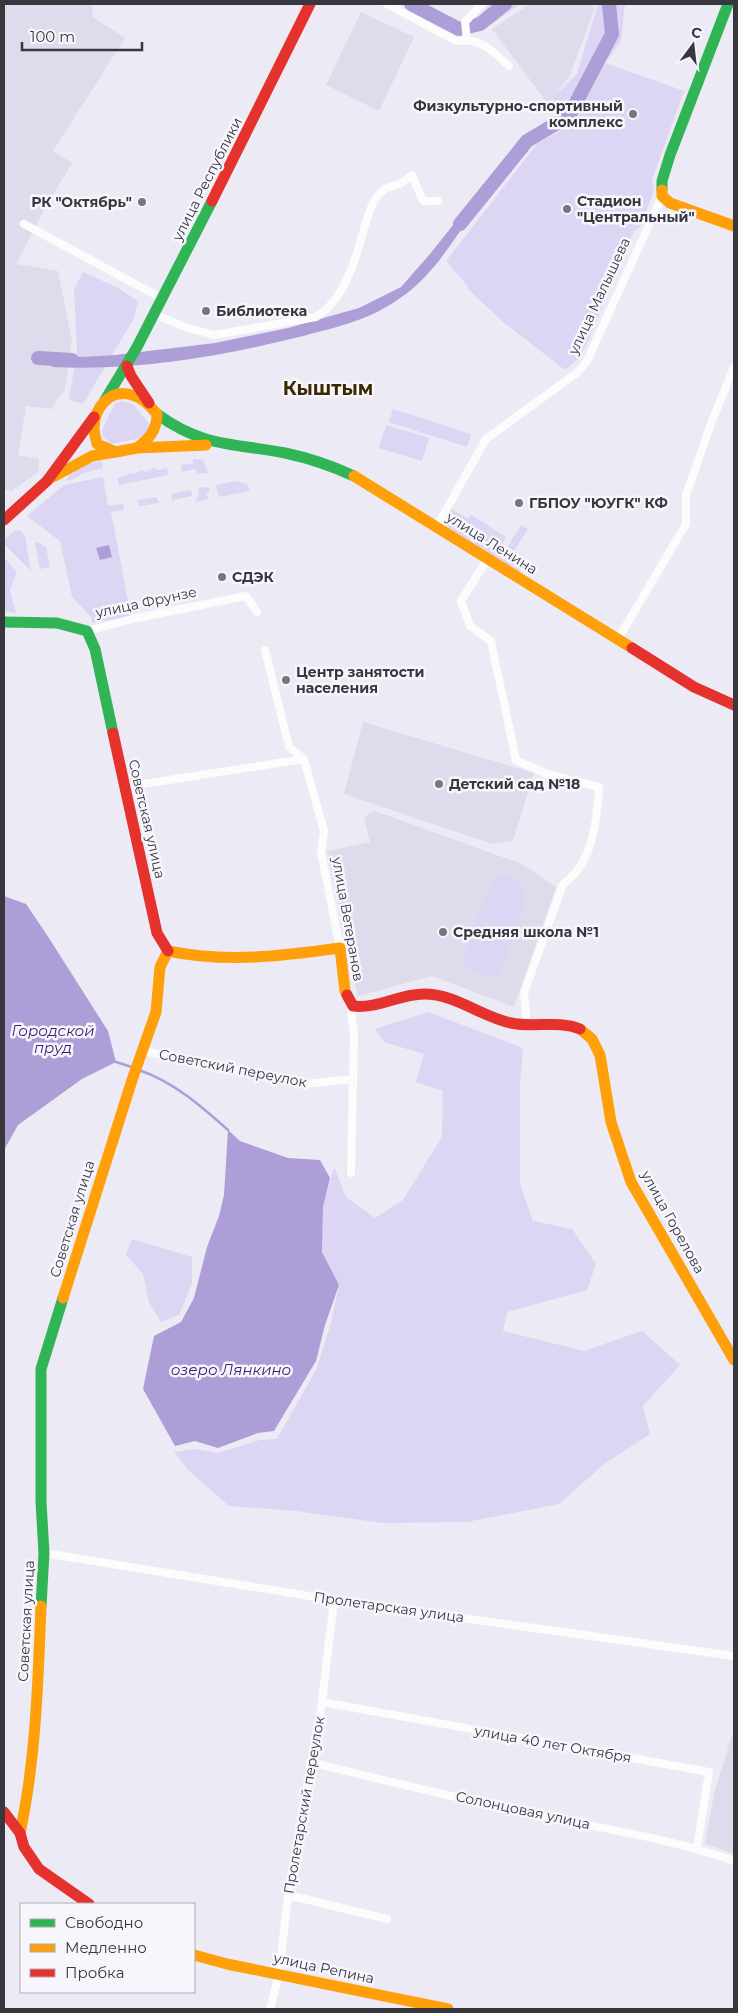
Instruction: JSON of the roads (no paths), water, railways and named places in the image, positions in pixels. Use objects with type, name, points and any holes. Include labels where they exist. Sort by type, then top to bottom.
[{"type":"street","name":"улица Республики","points":[[105,400],[127,366],[164,299],[310,4]]},
{"type":"street","points":[[387,4],[456,41],[481,42],[509,66]]},
{"type":"street","points":[[467,40],[465,22],[482,4]]},
{"type":"street","name":"улица Малышева","points":[[437,526],[486,439],[578,372],[587,361],[662,196],[662,181],[670,154],[728,4]]},
{"type":"street","points":[[156,314],[188,328],[214,335],[316,318],[327,310],[343,286],[359,247],[371,208],[382,191],[388,186],[400,184],[412,176],[423,201],[438,201]]},
{"type":"street","points":[[662,196],[670,203],[734,226]]},
{"type":"street","points":[[24,224],[164,299]]},
{"type":"street","points":[[127,366],[130,376],[155,411],[158,422],[154,433],[137,448]]},
{"type":"street","points":[[618,639],[686,524],[686,495],[712,421],[734,367]]},
{"type":"street","points":[[47,481],[105,400],[116,393],[133,394],[181,431],[219,444]]},
{"type":"street","points":[[97,413],[94,425],[97,444],[116,452]]},
{"type":"street","points":[[4,520],[47,481],[92,456],[137,448],[219,444]]},
{"type":"street","name":"улица Ленина","points":[[219,444],[273,451],[307,458],[340,469],[364,481],[694,687],[734,706]]},
{"type":"street","points":[[353,1006],[367,1007],[419,993],[431,994],[444,996],[499,1020],[512,1024],[526,1024],[524,993],[563,884],[571,879],[583,863],[597,811],[599,787],[547,774],[516,760],[491,641],[470,626],[461,601],[488,558]]},
{"type":"street","name":"улица Фрунзе","points":[[4,622],[60,624],[78,626],[88,631],[132,619],[246,596],[256,612]]},
{"type":"street","name":"Советская улица","points":[[20,1833],[27,1800],[38,1679],[44,1553],[41,1502],[41,1369],[133,1077],[156,1012],[160,967],[168,951],[157,933],[94,649],[88,631]]},
{"type":"street","name":"улица Ветеранов","points":[[265,650],[289,747],[304,759],[324,831],[320,852],[340,948],[345,991],[353,1006],[351,1010],[354,1036],[351,1173]]},
{"type":"street","points":[[124,788],[304,759]]},
{"type":"street","points":[[168,951],[189,957],[265,957],[340,948]]},
{"type":"street","name":"улица Горелова","points":[[526,1024],[564,1024],[578,1028],[589,1034],[599,1050],[607,1104],[622,1159],[631,1182],[734,1360]]},
{"type":"street","name":"Советский переулок","points":[[143,1051],[306,1084],[352,1079]]},
{"type":"street","name":"Пролетарская улица","points":[[44,1553],[334,1600],[734,1656]]},
{"type":"street","name":"Пролетарский переулок","points":[[270,2009],[279,1974],[288,1895],[322,1702],[334,1600]]},
{"type":"street","name":"улица 40 лет Октября","points":[[322,1702],[709,1772],[697,1848]]},
{"type":"street","name":"Солонцовая улица","points":[[310,1762],[529,1814],[596,1826],[697,1848],[734,1861]]},
{"type":"street","points":[[4,1812],[20,1833],[24,1847],[39,1869],[89,1903]]},
{"type":"street","points":[[288,1895],[387,1920]]},
{"type":"street","name":"улица Репина","points":[[195,1955],[227,1964],[448,2009]]},
{"type":"water","points":[[469,205],[473,212],[442,257],[424,278],[403,296],[366,317],[299,337],[238,351],[176,361],[114,367],[52,367],[54,355],[82,357],[115,355],[215,343],[288,328],[359,308],[401,287]]},
{"type":"water","points":[[109,545],[112,557],[100,560],[96,548]]},
{"type":"water","name":"Городской пруд","points":[[4,896],[26,904],[47,935],[108,1031],[116,1062],[82,1079],[18,1125],[4,1150]]},
{"type":"water","name":"озеро Лянкино","points":[[228,1130],[240,1141],[288,1158],[320,1160],[330,1178],[323,1207],[322,1252],[339,1285],[325,1325],[316,1361],[274,1431],[258,1433],[218,1448],[195,1441],[175,1446],[143,1389],[154,1336],[181,1322],[194,1298],[207,1247],[219,1216],[224,1195]]},
{"type":"waterway","points":[[411,4],[459,29],[480,24],[505,4]]},
{"type":"waterway","points":[[460,224],[527,141],[569,116],[612,34],[609,4]]},
{"type":"waterway","points":[[38,358],[72,360]]},
{"type":"waterway","points":[[116,1062],[132,1067]]},
{"type":"waterway","points":[[139,1070],[175,1088],[228,1130]]},
{"type":"place","name":"Физкультурно-спортивный комплекс","points":[[633,114]]},
{"type":"place","name":"РК \"Октябрь\"","points":[[142,202]]},
{"type":"place","name":"Стадион \"Центральный\"","points":[[567,209]]},
{"type":"place","name":"Библиотека","points":[[206,311]]},
{"type":"place","name":"ГБПОУ \"ЮУГК\" КФ","points":[[519,503]]},
{"type":"place","name":"СДЭК","points":[[222,577]]},
{"type":"place","name":"Центр занятости населения","points":[[286,680]]},
{"type":"place","name":"Детский сад №18","points":[[439,784]]},
{"type":"place","name":"Средняя школа №1","points":[[443,932]]},
{"type":"district","name":"Кыштым","points":[[328,388]]}]
